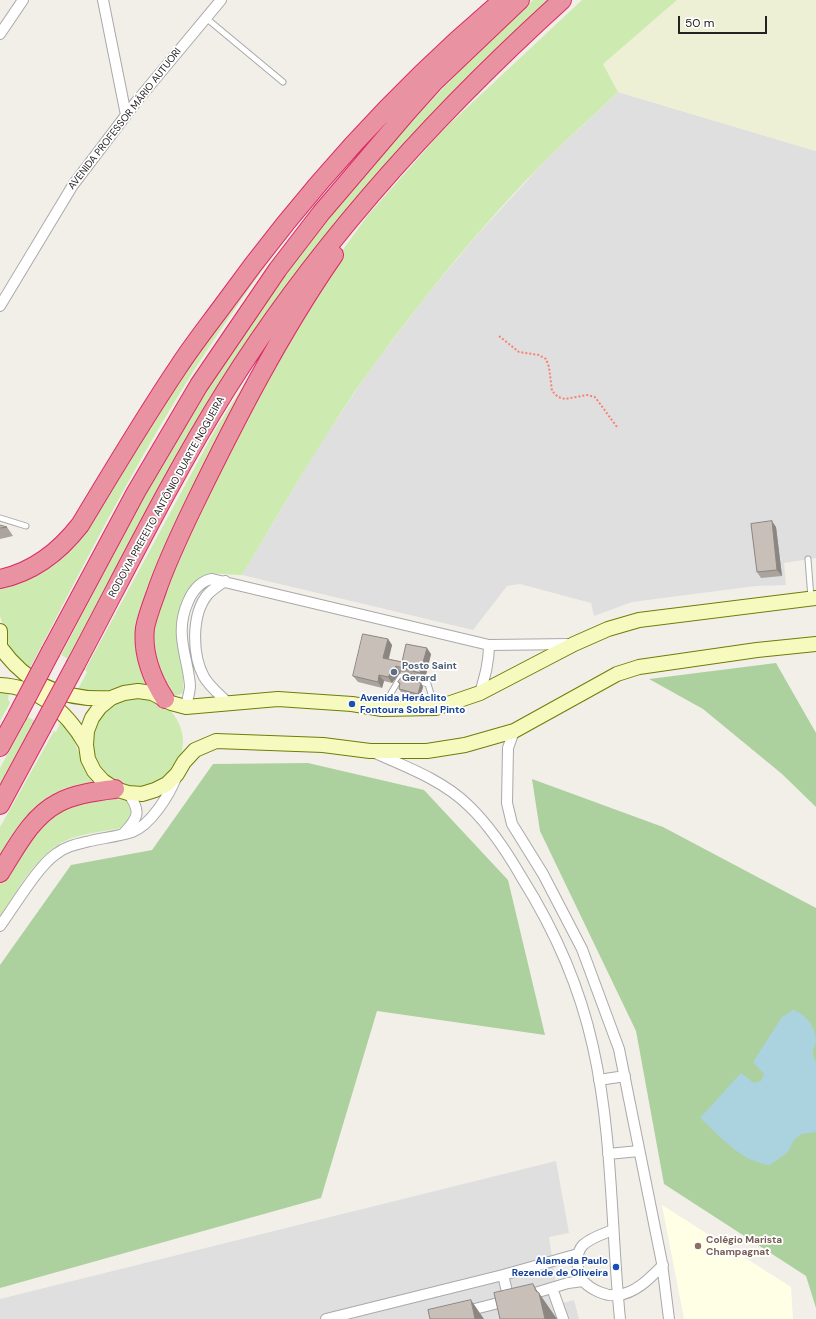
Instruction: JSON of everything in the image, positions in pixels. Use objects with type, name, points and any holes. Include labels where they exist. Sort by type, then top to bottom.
[{"type":"highway","points":[[0,579],[15,576],[34,566],[51,556],[67,541],[80,525],[179,365],[262,252],[364,132],[426,68],[460,36],[503,0]]},
{"type":"highway","points":[[0,747],[136,492],[199,385],[278,269],[321,213],[413,105],[434,82],[520,0]]},
{"type":"highway","name":"RODOVIA PREFEITO ANTÔNIO DUARTE NOGUEIRA","points":[[0,806],[173,483],[226,390],[268,327],[309,270],[406,153],[489,68],[562,0]]},
{"type":"highway","points":[[168,701],[152,674],[145,644],[145,627],[160,580],[181,532],[230,433],[274,352],[304,300],[406,153]]},
{"type":"highway","points":[[0,873],[28,830],[48,810],[65,800],[121,791]]},
{"type":"street","points":[[0,34],[23,0]]},
{"type":"street","points":[[103,0],[126,115]]},
{"type":"street","name":"AVENIDA PROFESSOR MÁRIO AUTUORI","points":[[0,306],[72,185],[126,115],[221,0]]},
{"type":"street","points":[[186,707],[190,686],[182,635],[187,606],[193,592],[199,584],[212,579],[489,645],[574,644]]},
{"type":"street","points":[[225,582],[207,595],[201,605],[195,632],[200,666],[204,676],[211,687],[227,702]]},
{"type":"street","points":[[122,834],[133,823],[137,816],[137,808],[121,791],[103,781],[94,771],[88,759],[86,745],[87,731],[92,718],[100,706],[111,698],[124,692],[138,691],[152,693],[168,701],[186,707],[278,698],[352,704],[382,709],[436,708],[480,693],[574,644],[608,629],[639,620],[814,598]]},
{"type":"street","points":[[0,631],[0,650],[17,668],[47,687],[76,698],[111,698]]},
{"type":"street","points":[[0,926],[45,864],[55,854],[74,845],[133,832],[147,821],[170,791],[184,762],[195,750],[216,741],[323,745],[370,750],[427,752],[465,746],[514,730],[617,674],[639,667],[757,650],[816,644]]},
{"type":"street","points":[[480,693],[487,673],[489,645]]},
{"type":"street","points":[[0,685],[12,686],[38,695],[55,705],[70,720],[86,745]]},
{"type":"street","points":[[514,730],[508,748],[506,766],[507,803],[512,824],[544,874],[582,950],[619,1049],[663,1265],[669,1319]]},
{"type":"street","points":[[370,750],[434,781],[469,806],[498,839],[540,906],[564,958],[593,1046],[599,1080],[608,1154],[620,1319]]},
{"type":"street","points":[[121,791],[142,794],[167,784],[177,774]]},
{"type":"street","points":[[599,1080],[625,1076]]},
{"type":"street","points":[[608,1154],[639,1151]]},
{"type":"street","points":[[583,1281],[579,1268],[578,1254],[583,1246],[595,1236],[613,1230]]},
{"type":"street","points":[[326,1319],[337,1318],[578,1254]]},
{"type":"street","points":[[449,1315],[568,1283],[583,1281],[605,1294],[618,1295],[638,1287],[663,1265]]},
{"type":"street","points":[[503,1275],[509,1300]]},
{"type":"street","points":[[552,1288],[563,1319]]},
{"type":"lane","points":[[206,18],[283,82]]},
{"type":"lane","points":[[0,518],[26,526]]},
{"type":"lane","points":[[808,559],[814,598]]},
{"type":"lane","points":[[382,709],[401,676],[428,684],[436,708]]},
{"type":"path","points":[[499,336],[519,352],[539,355],[546,359],[550,367],[552,391],[558,397],[566,399],[587,395],[595,397],[617,427]]},
{"type":"shaded area","points":[[677,0],[816,0],[816,151],[618,92],[603,64]]},
{"type":"shaded area","points":[[618,92],[816,151],[816,558],[784,563],[786,585],[756,586],[632,602],[594,616],[591,603],[520,584],[507,586],[473,630],[242,575],[320,444],[372,367],[426,296],[478,234],[546,160]]},
{"type":"shaded area","points":[[556,1161],[569,1233],[549,1237],[559,1304],[574,1300],[579,1319],[0,1319],[0,1299]]},
{"type":"shaded area","name":"Colégio Marista Champagnat","points":[[662,1205],[791,1287],[793,1319],[684,1319]]},
{"type":"green space","points":[[533,0],[549,0],[454,91],[334,227],[70,660],[61,655],[170,450],[244,330],[319,229],[400,134],[487,43]]},
{"type":"green space","points":[[582,0],[677,0],[603,64],[618,92],[546,160],[500,209],[434,286],[393,339],[338,417],[305,469],[242,575],[207,575],[199,579],[190,588],[181,610],[178,634],[183,693],[175,696],[171,694],[161,681],[151,637],[159,602],[223,460],[334,262],[368,215],[443,130]]},
{"type":"green space","points":[[315,201],[233,312],[195,369],[142,457],[30,668],[14,657],[11,651],[0,616],[0,585],[37,571],[184,366]]},
{"type":"green space","points":[[257,364],[149,591],[150,686],[126,685],[101,692],[76,693],[87,672],[85,670],[215,430]]},
{"type":"green space","points":[[776,663],[816,733],[816,807],[782,774],[703,709],[649,679]]},
{"type":"green space","points":[[0,691],[9,693],[8,699],[10,703],[0,721]]},
{"type":"green space","points":[[138,697],[155,700],[170,710],[180,725],[183,742],[180,759],[170,774],[155,784],[138,787],[121,784],[106,774],[96,759],[93,742],[96,725],[106,710],[121,700]]},
{"type":"green space","points":[[28,717],[36,721],[0,789],[0,768]]},
{"type":"green space","points":[[62,719],[72,735],[86,768],[97,784],[77,790],[0,862],[0,827],[54,731],[56,732]]},
{"type":"green space","points":[[308,763],[424,790],[508,880],[545,1035],[377,1011],[321,1198],[0,1288],[0,965],[71,865],[152,850],[213,764]]},
{"type":"green space","points":[[532,779],[663,827],[816,908],[816,1308],[806,1276],[664,1184],[636,1031],[540,831]]},
{"type":"green space","points":[[108,797],[127,801],[131,813],[127,822],[121,828],[90,833],[60,843],[40,860],[22,882],[0,916],[0,883],[24,846],[55,810]]},
{"type":"water","points":[[793,1010],[802,1014],[809,1021],[816,1036],[813,1053],[816,1062],[816,1132],[801,1134],[794,1140],[788,1152],[770,1165],[759,1163],[740,1154],[700,1118],[741,1073],[754,1083],[761,1081],[764,1074],[753,1062],[782,1017]]},
{"type":"building","points":[[772,521],[777,570],[757,572],[751,524]]},
{"type":"building","points":[[0,525],[7,527],[0,528]]},
{"type":"building","points":[[363,634],[388,639],[383,658],[402,662],[406,644],[427,648],[420,673],[396,666],[388,677],[379,675],[378,682],[353,676]]},
{"type":"building","points":[[401,678],[421,683],[418,694],[399,689],[400,683],[398,682]]},
{"type":"building","points":[[533,1284],[536,1291],[539,1293],[545,1319],[500,1319],[494,1293]]},
{"type":"building","points":[[471,1300],[475,1319],[430,1319],[428,1310]]},
{"type":"place","name":"Posto Saint Gerard","points":[[394,672]]},
{"type":"place","name":"Avenida Heráclito Fontoura Sobral Pinto","points":[[352,704]]},
{"type":"place","name":"Colégio Marista Champagnat","points":[[698,1246]]},
{"type":"place","name":"Alameda Paulo Rezende de Oliveira","points":[[616,1267]]}]
